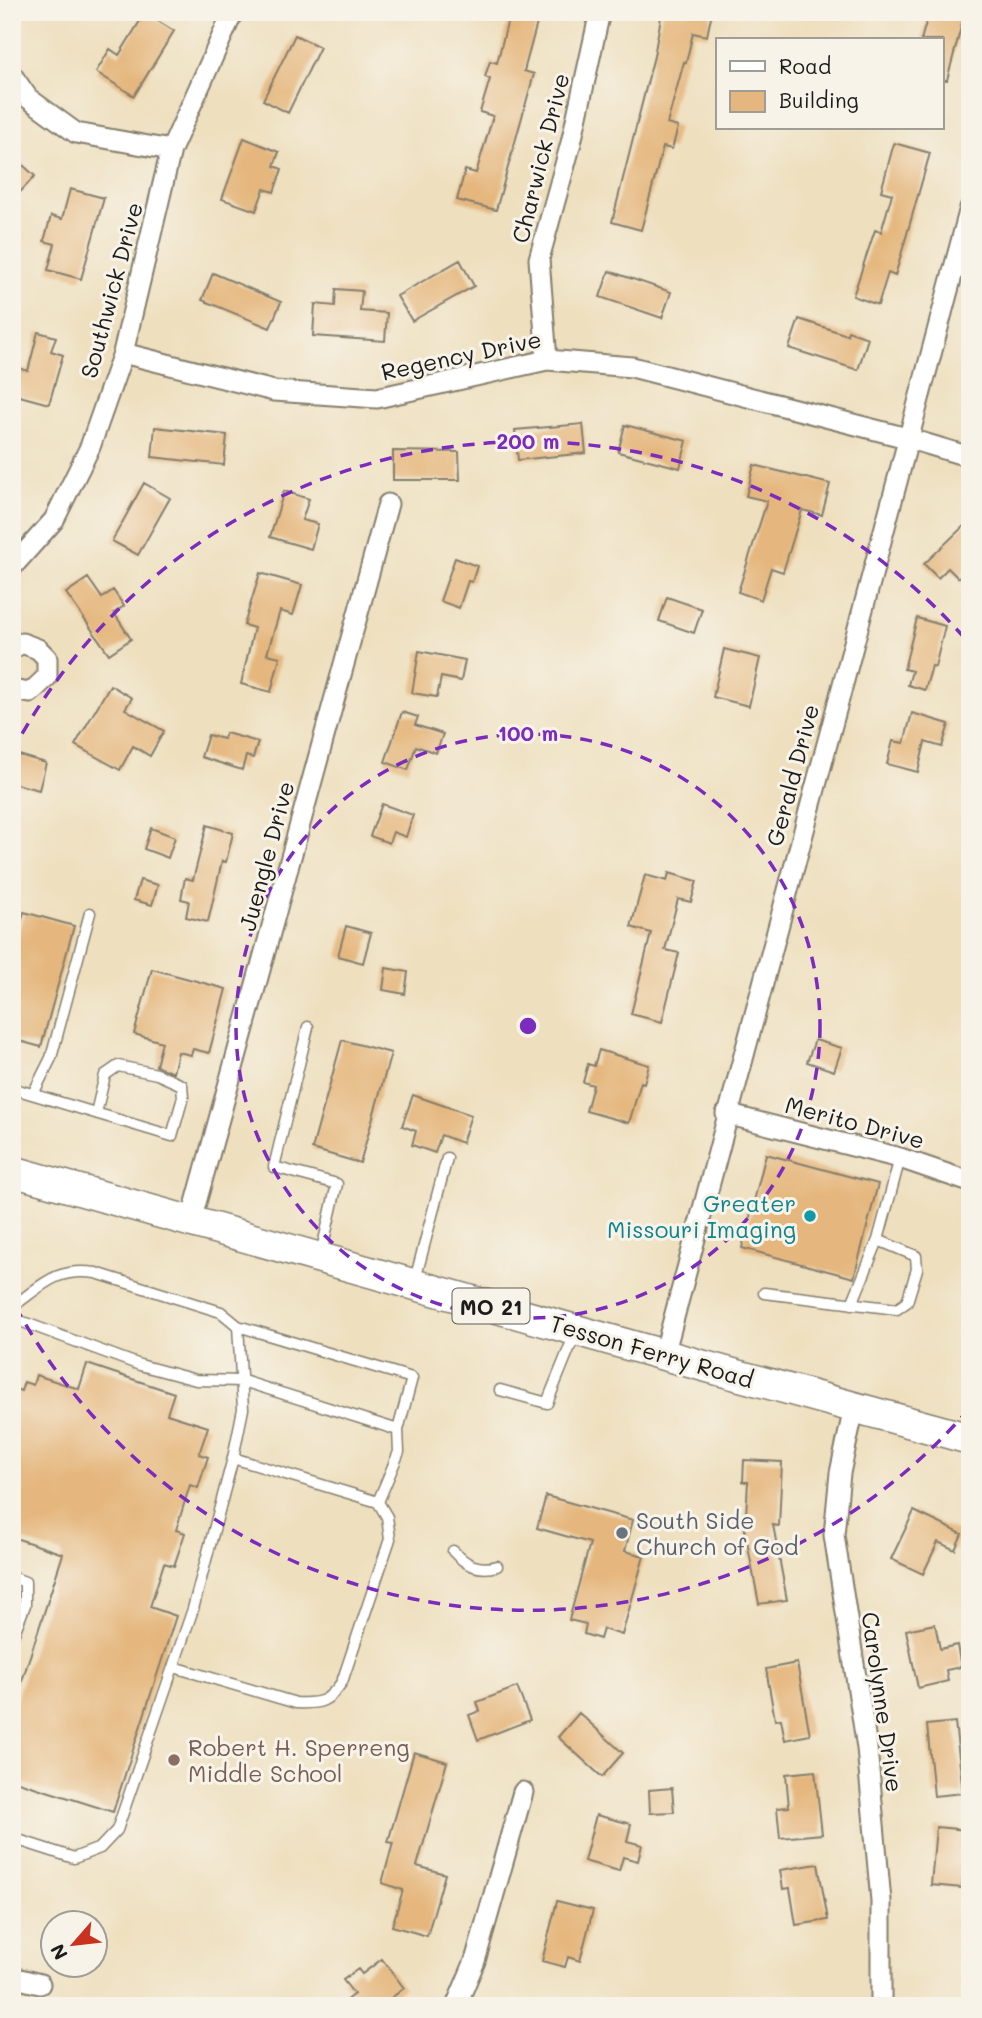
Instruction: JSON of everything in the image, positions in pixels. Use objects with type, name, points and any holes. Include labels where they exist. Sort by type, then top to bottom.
[{"type":"main road","name":"Tesson Ferry Road","points":[[12,1171],[970,1439]]},
{"type":"street","name":"Southwick Drive","points":[[12,566],[54,520],[90,447],[123,354],[172,150],[233,12]]},
{"type":"street","name":"Charwick Drive","points":[[547,360],[539,259],[571,144],[600,12]]},
{"type":"street","points":[[12,75],[28,98],[76,133],[172,150]]},
{"type":"street","name":"Gerald Drive","points":[[664,1355],[726,1114],[970,208]]},
{"type":"street","name":"Regency Drive","points":[[123,354],[274,391],[377,398],[547,360],[632,368],[907,438],[970,457]]},
{"type":"street","name":"Juengle Drive","points":[[191,1221],[388,503]]},
{"type":"street","points":[[12,649],[22,643],[38,649],[47,658],[47,677],[30,693],[12,690]]},
{"type":"street","name":"Merito Drive","points":[[726,1114],[900,1158],[970,1182]]},
{"type":"street","name":"Carolynne Drive","points":[[854,1408],[840,1473],[834,1535],[868,1762],[881,1901],[881,2006]]},
{"type":"street","points":[[456,2006],[475,1961],[504,1868],[523,1792]]},
{"type":"street","points":[[12,1977],[40,1984]]},
{"type":"lane","points":[[33,1094],[51,1058],[90,913]]},
{"type":"lane","points":[[308,1027],[274,1167],[337,1184],[320,1258]]},
{"type":"lane","points":[[13,1092],[33,1094],[172,1136],[183,1097],[182,1085],[158,1074],[118,1066],[105,1075],[96,1113]]},
{"type":"lane","points":[[414,1284],[447,1158]]},
{"type":"lane","points":[[852,1304],[878,1240],[900,1158]]},
{"type":"lane","points":[[764,1293],[897,1309],[907,1302],[917,1269],[915,1256],[878,1240]]},
{"type":"lane","points":[[12,1307],[63,1272],[78,1270],[96,1273],[221,1312],[238,1326],[412,1378],[398,1430],[399,1452],[378,1502]]},
{"type":"lane","points":[[12,1318],[140,1366],[196,1380],[243,1381],[398,1430]]},
{"type":"lane","points":[[12,1838],[74,1858],[100,1848],[117,1830],[193,1609],[233,1458],[243,1409],[238,1326]]},
{"type":"lane","points":[[500,1390],[547,1403],[576,1330]]},
{"type":"lane","points":[[174,1667],[296,1703],[315,1704],[331,1697],[342,1682],[390,1539],[387,1517],[378,1502],[233,1458]]},
{"type":"lane","points":[[453,1551],[474,1567],[497,1566]]},
{"type":"lane","points":[[12,1577],[25,1582],[25,1605],[13,1632]]},
{"type":"building","points":[[510,12],[540,12],[524,71],[534,74],[496,210],[457,200],[465,170],[476,173],[493,116],[480,112],[490,79],[485,77],[490,61],[497,63]]},
{"type":"building","points":[[662,12],[712,12],[707,36],[693,33],[667,124],[678,127],[672,149],[663,147],[641,230],[612,222],[654,56]]},
{"type":"building","points":[[929,12],[965,12],[947,80],[944,80],[944,38],[922,38]]},
{"type":"building","points":[[145,13],[174,31],[134,96],[96,72],[110,49],[119,55]]},
{"type":"building","points":[[295,35],[320,47],[288,113],[263,100]]},
{"type":"building","points":[[244,138],[279,152],[274,166],[282,169],[274,192],[264,189],[256,211],[222,199]]},
{"type":"building","points":[[894,143],[930,153],[895,276],[888,273],[878,305],[853,296],[875,230],[881,232],[892,194],[881,191]]},
{"type":"building","points":[[12,155],[35,176],[12,201]]},
{"type":"building","points":[[70,189],[104,198],[81,279],[48,270],[55,244],[44,241],[51,216],[62,219]]},
{"type":"building","points":[[460,260],[474,286],[412,321],[397,296]]},
{"type":"building","points":[[609,271],[671,292],[662,318],[600,297]]},
{"type":"building","points":[[213,273],[281,302],[270,328],[202,300]]},
{"type":"building","points":[[336,289],[362,291],[360,311],[387,313],[385,341],[313,336],[315,304],[335,306]]},
{"type":"building","points":[[799,319],[847,335],[848,331],[868,338],[858,370],[789,348]]},
{"type":"building","points":[[38,332],[56,337],[51,351],[63,355],[49,404],[12,394],[15,367],[28,371]]},
{"type":"building","points":[[583,424],[586,453],[518,460],[515,430]]},
{"type":"building","points":[[625,425],[687,441],[680,468],[618,452]]},
{"type":"building","points":[[155,427],[227,435],[224,465],[152,457]]},
{"type":"building","points":[[393,451],[459,452],[460,480],[393,480]]},
{"type":"building","points":[[754,465],[830,484],[822,515],[802,510],[783,572],[771,568],[761,600],[738,592],[767,501],[746,496]]},
{"type":"building","points":[[144,483],[170,498],[138,555],[112,541]]},
{"type":"building","points":[[284,491],[309,499],[302,520],[318,524],[311,549],[270,537]]},
{"type":"building","points":[[970,520],[970,567],[958,578],[948,568],[938,578],[924,564]]},
{"type":"building","points":[[455,558],[477,566],[472,582],[468,581],[459,608],[440,601]]},
{"type":"building","points":[[260,573],[302,585],[293,615],[280,611],[267,654],[280,657],[271,692],[241,684],[254,628],[244,625]]},
{"type":"building","points":[[88,578],[102,598],[113,590],[124,606],[114,613],[131,639],[109,654],[66,593]]},
{"type":"building","points":[[667,597],[702,609],[694,633],[659,621]]},
{"type":"building","points":[[917,618],[945,626],[935,667],[932,666],[925,690],[908,685],[912,671],[904,669]]},
{"type":"building","points":[[724,649],[760,658],[749,706],[713,697]]},
{"type":"building","points":[[419,651],[465,660],[461,681],[441,677],[437,697],[412,693]]},
{"type":"building","points":[[110,685],[132,698],[125,709],[164,731],[150,756],[133,746],[120,770],[75,745]]},
{"type":"building","points":[[402,712],[418,717],[415,725],[443,734],[436,753],[416,746],[408,770],[385,762]]},
{"type":"building","points":[[912,713],[949,724],[942,747],[925,742],[918,772],[887,764],[893,741],[904,743]]},
{"type":"building","points":[[226,733],[258,742],[253,758],[246,756],[242,770],[201,757],[208,735],[224,739]]},
{"type":"building","points":[[12,753],[46,763],[39,790],[12,783]]},
{"type":"building","points":[[382,804],[413,815],[406,837],[393,832],[389,843],[370,836]]},
{"type":"building","points":[[207,825],[233,833],[226,862],[222,861],[208,922],[186,917],[189,901],[181,899],[185,878],[193,880]]},
{"type":"building","points":[[151,828],[175,837],[168,858],[144,849]]},
{"type":"building","points":[[669,873],[697,881],[691,902],[678,899],[665,950],[679,953],[662,1022],[631,1014],[651,933],[631,927],[645,875],[667,881]]},
{"type":"building","points":[[140,880],[158,885],[152,905],[134,900]]},
{"type":"building","points":[[24,912],[74,926],[41,1047],[12,1039],[12,956]]},
{"type":"building","points":[[346,926],[371,933],[363,963],[338,956]]},
{"type":"building","points":[[386,968],[408,972],[405,994],[383,990]]},
{"type":"building","points":[[152,969],[226,989],[209,1053],[193,1049],[191,1055],[178,1052],[173,1073],[156,1066],[162,1042],[134,1034]]},
{"type":"building","points":[[342,1040],[391,1053],[360,1163],[312,1149]]},
{"type":"building","points":[[815,1040],[842,1048],[834,1071],[807,1062]]},
{"type":"building","points":[[599,1050],[649,1065],[629,1123],[586,1111],[593,1085],[583,1082],[588,1064],[594,1066]]},
{"type":"building","points":[[413,1095],[471,1115],[462,1143],[441,1135],[435,1153],[412,1145],[416,1131],[402,1126]]},
{"type":"building","name":"Greater Missouri Imaging","points":[[766,1154],[878,1184],[854,1278],[742,1248]]},
{"type":"building","name":"Robert H. Sperreng Middle School","points":[[87,1364],[174,1393],[167,1414],[208,1427],[199,1454],[208,1457],[198,1488],[190,1485],[176,1530],[185,1533],[174,1566],[164,1563],[150,1607],[176,1616],[113,1812],[12,1780],[12,1712],[63,1554],[12,1537],[12,1388],[21,1391],[24,1382],[33,1385],[36,1375],[79,1389]]},
{"type":"building","points":[[744,1460],[782,1462],[779,1526],[773,1525],[787,1600],[759,1604],[745,1531],[748,1482],[743,1482]]},
{"type":"building","points":[[546,1496],[633,1520],[625,1551],[644,1556],[622,1635],[603,1629],[600,1639],[584,1634],[586,1624],[569,1620],[590,1543],[537,1528]]},
{"type":"building","points":[[914,1511],[962,1534],[955,1550],[938,1542],[923,1574],[891,1559]]},
{"type":"building","points":[[935,1624],[940,1649],[957,1645],[961,1667],[946,1670],[948,1681],[918,1688],[906,1630]]},
{"type":"building","points":[[797,1663],[810,1735],[785,1740],[781,1719],[775,1720],[766,1669]]},
{"type":"building","points":[[517,1687],[530,1720],[478,1740],[469,1715],[480,1711],[477,1702]]},
{"type":"building","points":[[579,1713],[623,1753],[602,1777],[558,1737]]},
{"type":"building","points":[[955,1722],[963,1793],[934,1796],[927,1725]]},
{"type":"building","points":[[414,1752],[447,1762],[417,1866],[445,1874],[427,1936],[392,1926],[403,1890],[382,1883],[393,1843],[388,1842]]},
{"type":"building","points":[[815,1771],[822,1834],[780,1838],[777,1808],[789,1807],[786,1774]]},
{"type":"building","points":[[672,1788],[674,1812],[650,1813],[649,1790]]},
{"type":"building","points":[[596,1815],[631,1824],[627,1841],[642,1845],[638,1861],[623,1857],[619,1871],[584,1861]]},
{"type":"building","points":[[936,1827],[967,1830],[962,1888],[931,1885]]},
{"type":"building","points":[[818,1864],[828,1920],[796,1925],[790,1888],[783,1889],[780,1870]]},
{"type":"building","points":[[557,1901],[593,1910],[580,1961],[568,1957],[565,1967],[542,1961]]},
{"type":"building","points":[[382,1959],[404,1988],[381,2006],[339,2006],[354,1994],[343,1980],[358,1969],[362,1974]]},
{"type":"place","name":"Greater Missouri Imaging","points":[[810,1216]]},
{"type":"place","name":"South Side Church of God","points":[[622,1533]]},
{"type":"place","name":"Robert H. Sperreng Middle School","points":[[174,1760]]}]
